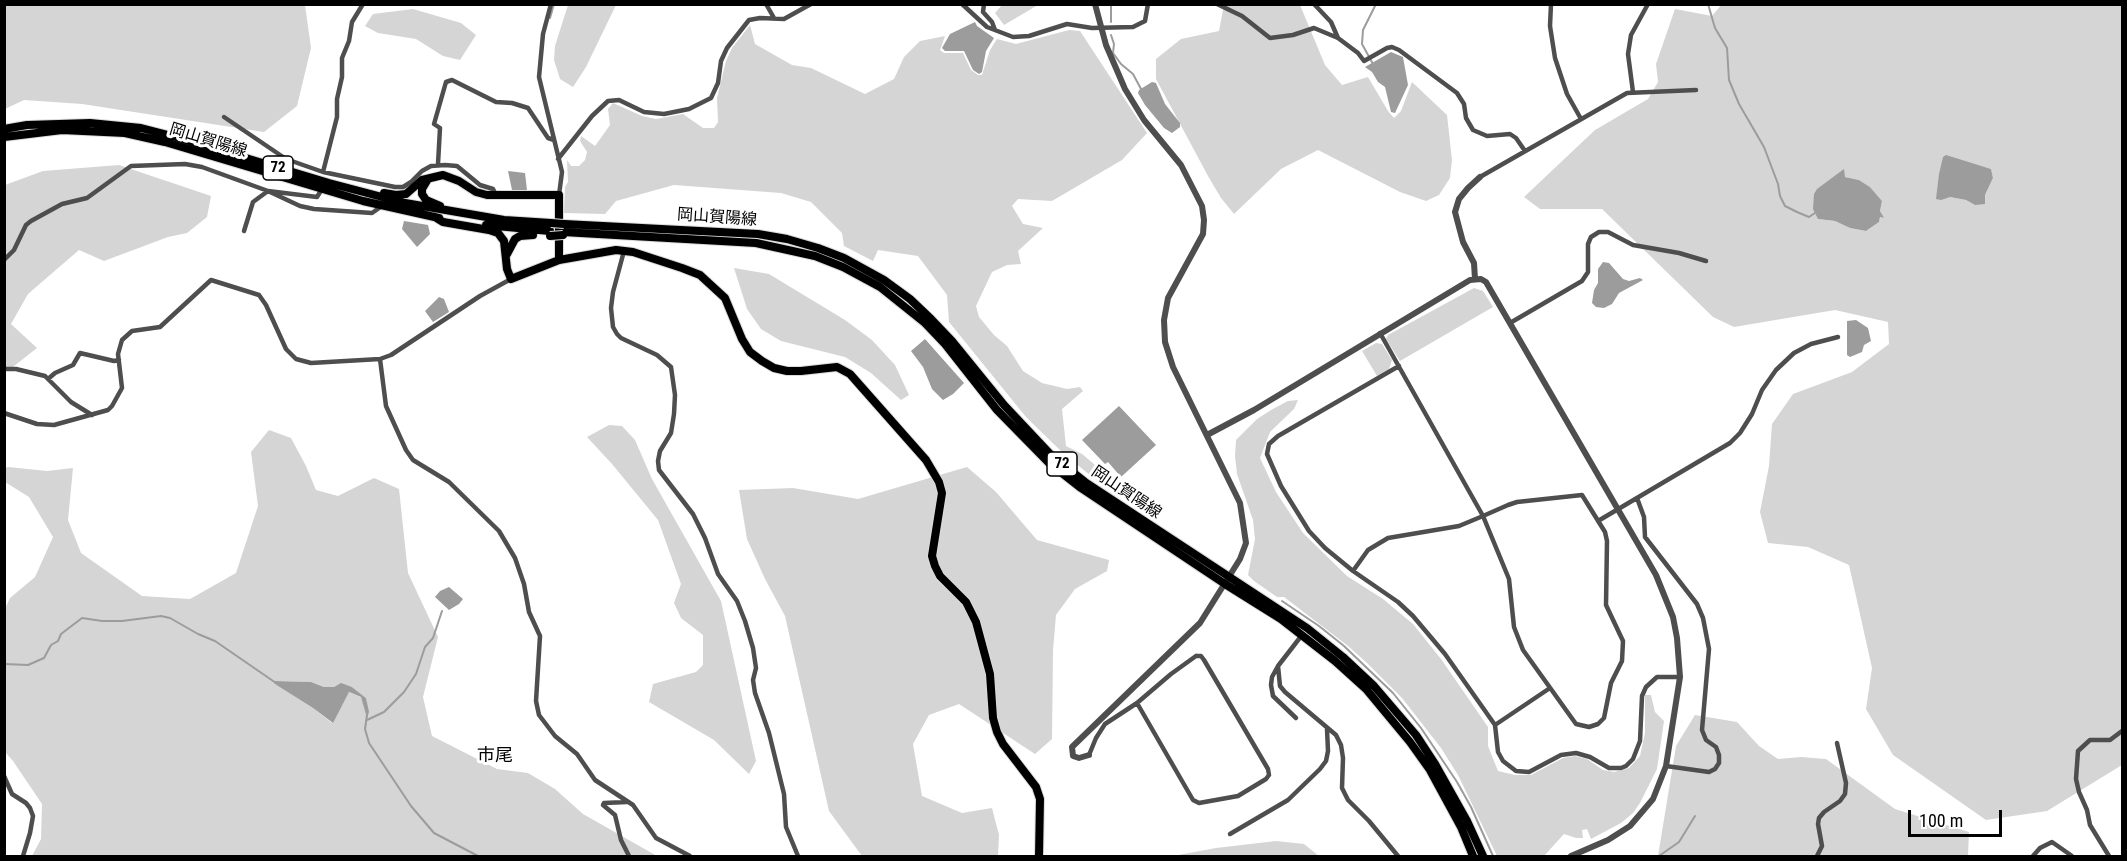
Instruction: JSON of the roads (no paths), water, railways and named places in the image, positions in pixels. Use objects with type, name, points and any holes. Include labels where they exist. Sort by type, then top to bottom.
[{"type":"main road","name":"岡山賀陽線","points":[[4,129],[61,123],[118,125],[176,137],[322,176],[329,183],[405,203],[550,230]]},
{"type":"main road","name":"岡山賀陽線","points":[[4,137],[62,130],[126,133],[165,142],[382,206],[435,217],[483,225],[550,230],[758,234],[818,248],[865,268],[910,298],[951,340],[1004,405],[1053,456],[1085,482],[1302,634],[1366,689],[1410,742],[1447,800],[1473,856]]},
{"type":"main road","points":[[428,178],[443,175],[451,177],[476,192],[496,195],[559,195],[559,260]]},
{"type":"main road","name":"岡山賀陽線","points":[[329,183],[358,186],[396,195],[406,194],[422,180],[428,178]]},
{"type":"main road","name":"岡山賀陽線","points":[[428,178],[422,189],[426,200],[434,205],[488,213],[504,220]]},
{"type":"main road","name":"岡山賀陽線","points":[[435,217],[443,222],[498,233],[504,241],[507,269],[511,279]]},
{"type":"main road","name":"岡山賀陽線","points":[[506,255],[515,239],[520,236],[550,230]]},
{"type":"main road","name":"岡山賀陽線","points":[[563,230],[756,243],[816,256],[880,287],[925,323],[945,344],[997,410],[1048,462],[1081,488],[1227,581],[1307,628],[1374,686],[1416,735],[1435,764],[1467,821],[1483,856]]},
{"type":"main road","points":[[511,279],[559,260],[625,250],[700,275],[725,298],[750,352],[774,368],[801,371],[837,368],[844,370],[933,470],[942,493],[932,556],[935,567],[940,576],[966,602],[976,621],[990,674],[993,718],[997,732],[1003,744],[1036,787],[1040,799],[1039,856]]},
{"type":"street","points":[[322,176],[337,117],[342,58],[349,41],[352,22],[363,4]]},
{"type":"street","points":[[551,4],[543,34],[539,77],[562,172],[559,195]]},
{"type":"street","points":[[766,4],[774,18]]},
{"type":"street","points":[[558,159],[592,116],[608,101],[619,100],[644,112],[664,114],[689,109],[711,98],[718,83],[724,54],[749,20],[784,19],[811,4]]},
{"type":"street","points":[[962,4],[987,27],[1013,37],[1029,36],[1067,24],[1100,28],[1138,25],[1145,21],[1148,4]]},
{"type":"street","points":[[984,4],[983,12],[992,22],[994,30]]},
{"type":"street","points":[[1095,4],[1100,28],[1125,89],[1144,120],[1182,165],[1196,191],[1203,213],[1203,234],[1168,298],[1164,328],[1168,356],[1240,502],[1246,543],[1227,581],[1200,622],[1072,747],[1073,756],[1079,758],[1089,755],[1105,724],[1137,704],[1171,674],[1196,656],[1201,656],[1263,759],[1269,775],[1238,796],[1196,802],[1137,704]]},
{"type":"street","points":[[1217,4],[1242,16],[1270,38],[1293,35],[1314,28],[1338,38],[1364,61],[1387,48],[1392,47],[1399,50],[1457,93],[1464,104],[1466,118],[1473,130],[1487,136],[1510,134],[1516,138],[1525,151]]},
{"type":"street","points":[[1314,4],[1331,22],[1338,38]]},
{"type":"street","points":[[1551,4],[1550,26],[1555,58],[1567,94],[1581,119]]},
{"type":"street","points":[[1633,92],[1628,54],[1631,35],[1648,4]]},
{"type":"street","points":[[438,164],[440,128],[435,124],[446,82],[452,80],[496,102],[512,103],[528,108],[548,138],[554,140]]},
{"type":"street","points":[[1475,279],[1474,263],[1463,242],[1455,212],[1459,199],[1480,177],[1618,97],[1633,92],[1696,90]]},
{"type":"street","points":[[224,117],[286,159],[322,176],[403,187],[422,171],[438,164],[458,166],[480,185],[493,189],[496,195]]},
{"type":"street","points":[[4,260],[14,250],[26,225],[31,221],[62,204],[87,198],[131,166],[185,164],[202,167],[268,191],[300,206],[314,209],[372,213],[382,206]]},
{"type":"street","points":[[244,231],[254,202],[268,191],[317,197],[322,189]]},
{"type":"street","points":[[1510,322],[1582,281],[1588,272],[1588,244],[1591,237],[1599,231],[1608,232],[1633,245],[1679,253],[1706,261]]},
{"type":"street","points":[[625,250],[613,292],[611,308],[613,327],[621,338],[657,355],[671,368],[675,395],[674,414],[671,433],[660,451],[659,470],[693,514],[705,538],[718,574],[737,601],[746,621],[754,658],[755,693],[769,733],[784,794],[786,827],[798,856]]},
{"type":"street","points":[[4,413],[37,424],[54,425],[108,410],[122,388],[119,347],[126,336],[132,331],[160,327],[207,282],[214,279],[259,295],[286,349],[296,359],[311,363],[380,359],[391,355],[480,296],[511,279]]},
{"type":"street","points":[[1207,435],[1254,410],[1380,333],[1475,279],[1485,282],[1656,575],[1673,617],[1677,638],[1680,677],[1666,765],[1653,799],[1630,826],[1608,840],[1571,856]]},
{"type":"street","points":[[1353,571],[1368,550],[1388,538],[1459,526],[1483,516],[1517,502],[1582,495],[1607,541],[1606,605],[1621,633],[1624,648],[1619,667],[1611,683],[1604,718],[1594,726],[1580,726],[1573,720],[1518,641],[1513,620],[1509,579],[1483,516],[1380,333]]},
{"type":"street","points":[[1598,521],[1730,443],[1740,433],[1752,414],[1762,390],[1776,370],[1794,352],[1811,344],[1838,337]]},
{"type":"street","points":[[48,379],[55,373],[73,365],[80,353],[114,361],[119,360]]},
{"type":"street","points":[[380,359],[386,406],[406,450],[413,460],[449,482],[499,531],[515,558],[524,584],[528,612],[540,636],[536,700],[539,715],[555,736],[577,754],[595,780],[637,811],[656,838],[690,856]]},
{"type":"street","points":[[1399,366],[1278,436],[1269,444],[1267,454],[1296,513],[1325,548],[1413,615],[1446,654],[1495,725],[1500,756],[1510,768],[1516,771],[1535,770],[1568,753],[1583,754],[1609,768],[1621,768],[1630,763],[1638,750],[1642,696],[1646,687],[1658,678],[1680,677]]},
{"type":"street","points":[[4,369],[16,369],[45,376],[71,402],[92,415]]},
{"type":"street","points":[[1637,498],[1644,517],[1645,537],[1697,603],[1705,626],[1709,649],[1702,730],[1706,740],[1716,747],[1719,763],[1709,772],[1666,765]]},
{"type":"street","points":[[1296,718],[1273,696],[1271,685],[1278,666],[1302,634]]},
{"type":"street","points":[[1278,666],[1280,686],[1284,692],[1336,735],[1341,745],[1343,758],[1342,788],[1348,800],[1398,856]]},
{"type":"street","points":[[1495,725],[1550,687]]},
{"type":"street","points":[[1230,834],[1288,800],[1320,770],[1326,761],[1328,751],[1328,729]]},
{"type":"street","points":[[2109,856],[2090,825],[2087,810],[2079,792],[2076,779],[2078,751],[2090,740],[2110,740],[2122,731]]},
{"type":"street","points":[[1817,856],[1822,846],[1819,818],[1845,794],[1846,783],[1837,743]]},
{"type":"street","points":[[4,776],[12,794],[26,803],[33,816],[23,856]]},
{"type":"street","points":[[627,802],[604,803],[603,806],[617,818],[621,840],[629,856]]},
{"type":"street","points":[[2033,856],[2040,848],[2052,842],[2072,856]]},
{"type":"waterway","points":[[550,18],[554,4]]},
{"type":"waterway","points":[[1111,4],[1111,22]]},
{"type":"waterway","points":[[1373,64],[1362,44],[1363,30],[1376,4]]},
{"type":"waterway","points":[[1708,4],[1715,28],[1727,48],[1729,80],[1739,104],[1764,147],[1785,206],[1809,217],[1815,213]]},
{"type":"waterway","points":[[1111,35],[1114,44],[1113,53],[1133,74],[1141,89]]},
{"type":"waterway","points":[[1282,601],[1344,646],[1393,693],[1421,728],[1457,782],[1493,856]]},
{"type":"waterway","points":[[367,720],[384,712],[404,692],[416,674],[425,647],[433,638],[442,611]]},
{"type":"waterway","points":[[4,664],[28,665],[44,658],[51,645],[58,641],[61,634],[82,618],[122,621],[161,616],[170,618],[215,641],[276,683]]},
{"type":"waterway","points":[[367,715],[365,729],[369,743],[411,806],[434,833],[478,856]]},
{"type":"waterway","points":[[1659,856],[1679,842],[1695,816]]},
{"type":"district","name":"市尾","points":[[495,756]]}]
